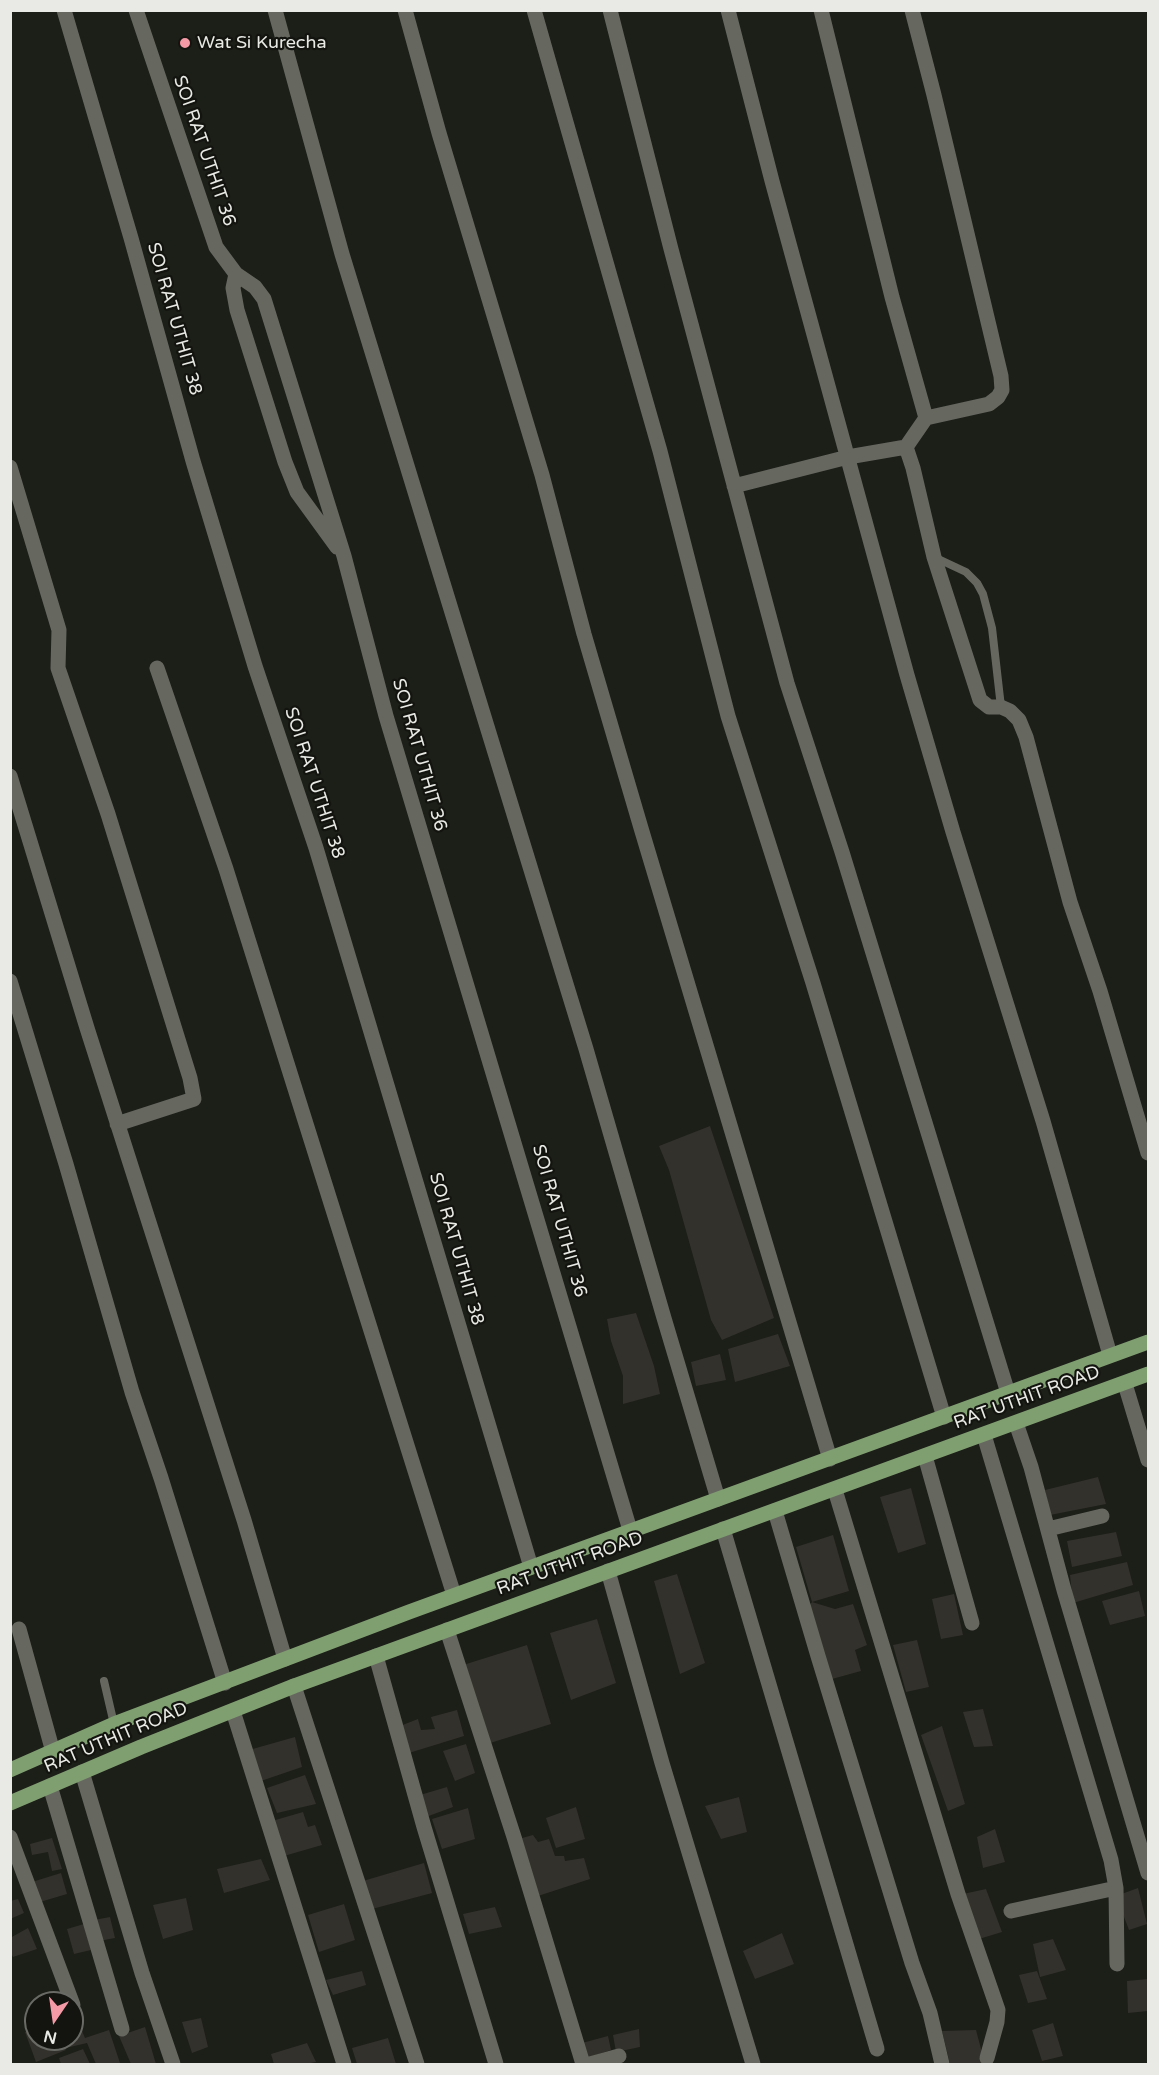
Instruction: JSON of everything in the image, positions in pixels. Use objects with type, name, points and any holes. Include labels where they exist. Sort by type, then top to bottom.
[{"type":"main road","name":"RAT UTHIT ROAD","points":[[10,1770],[114,1724],[454,1595],[1149,1342]]},
{"type":"main road","name":"RAT UTHIT ROAD","points":[[10,1803],[141,1747],[294,1686],[1149,1374]]},
{"type":"street","name":"SOI RAT UTHIT 38","points":[[64,10],[255,666],[316,848],[531,1567]]},
{"type":"street","name":"SOI RAT UTHIT 36","points":[[136,10],[216,247],[236,274],[255,286],[264,299],[344,556],[386,716],[630,1530]]},
{"type":"street","points":[[275,10],[342,255],[573,1004],[663,1318],[718,1499]]},
{"type":"street","points":[[405,10],[439,133],[542,475],[584,634],[830,1459]]},
{"type":"street","points":[[534,10],[660,451],[728,717],[813,983],[944,1417]]},
{"type":"street","points":[[610,10],[787,683],[870,941],[1008,1393]]},
{"type":"street","points":[[728,10],[775,192],[907,675],[1043,1121],[1110,1355]]},
{"type":"street","points":[[821,10],[892,297],[926,417]]},
{"type":"street","points":[[734,486],[848,457],[906,447],[926,417],[989,404],[998,397],[1002,390],[1001,376],[912,10]]},
{"type":"street","points":[[236,274],[233,288],[237,310],[285,462],[297,492],[344,556]]},
{"type":"street","points":[[906,447],[933,557],[980,700],[988,707],[1001,707],[1010,711],[1019,720],[1026,737],[1070,902],[1100,991],[1149,1153]]},
{"type":"street","points":[[10,467],[59,630],[58,668],[108,814],[190,1078],[194,1099],[117,1124]]},
{"type":"street","points":[[157,668],[226,868],[454,1595]]},
{"type":"street","points":[[10,776],[117,1124],[244,1520],[285,1659]]},
{"type":"street","points":[[10,981],[132,1392],[162,1478],[225,1683]]},
{"type":"street","points":[[1125,1384],[1149,1460]]},
{"type":"street","points":[[1016,1424],[1149,1874]]},
{"type":"street","points":[[984,1435],[1111,1860],[1116,1888],[1117,1964]]},
{"type":"street","points":[[926,1456],[972,1623]]},
{"type":"street","points":[[835,1490],[958,1894],[998,2010],[987,2058]]},
{"type":"street","points":[[775,1511],[821,1668],[930,2013],[942,2064]]},
{"type":"street","points":[[1048,1529],[1102,1516]]},
{"type":"street","points":[[723,1529],[877,2049]]},
{"type":"street","points":[[608,1571],[662,1763],[753,2064]]},
{"type":"street","points":[[19,1629],[52,1752]]},
{"type":"street","points":[[447,1630],[514,1837],[583,2064]]},
{"type":"street","points":[[376,1656],[424,1827],[496,2064]]},
{"type":"street","points":[[294,1686],[417,2064]]},
{"type":"street","points":[[232,1711],[344,2064]]},
{"type":"street","points":[[82,1773],[142,1973],[173,2064]]},
{"type":"street","points":[[50,1786],[122,2029]]},
{"type":"street","points":[[10,1837],[68,1991]]},
{"type":"street","points":[[1011,1911],[1116,1888]]},
{"type":"street","points":[[590,2064],[619,2056]]},
{"type":"lane","points":[[933,557],[966,572],[977,583],[983,594],[992,628],[1001,707]]},
{"type":"lane","points":[[104,1681],[114,1724]]},
{"type":"building","points":[[710,1126],[774,1318],[722,1340],[711,1320],[669,1170],[659,1146]]},
{"type":"building","points":[[636,1313],[654,1366],[660,1394],[623,1404],[623,1376],[611,1341],[607,1319]]},
{"type":"building","points":[[778,1334],[790,1366],[735,1382],[728,1349]]},
{"type":"building","points":[[720,1354],[726,1380],[696,1386],[691,1362]]},
{"type":"building","points":[[1098,1477],[1106,1504],[1050,1515],[1045,1490]]},
{"type":"building","points":[[911,1488],[926,1544],[898,1553],[880,1497]]},
{"type":"building","points":[[1116,1532],[1122,1556],[1072,1567],[1067,1541]]},
{"type":"building","points":[[833,1535],[849,1591],[812,1602],[796,1547]]},
{"type":"building","points":[[1127,1562],[1133,1585],[1073,1603],[1070,1575]]},
{"type":"building","points":[[677,1574],[705,1663],[680,1674],[654,1581]]},
{"type":"building","points":[[1139,1591],[1145,1616],[1110,1625],[1102,1601]]},
{"type":"building","points":[[954,1594],[963,1635],[941,1639],[932,1599]]},
{"type":"building","points":[[812,1602],[835,1609],[853,1604],[867,1645],[855,1650],[861,1671],[832,1679],[809,1606]]},
{"type":"building","points":[[597,1619],[616,1683],[571,1700],[550,1633]]},
{"type":"building","points":[[917,1640],[929,1687],[906,1692],[893,1645]]},
{"type":"building","points":[[527,1645],[551,1724],[487,1744],[463,1665]]},
{"type":"building","points":[[983,1709],[993,1746],[974,1747],[963,1712]]},
{"type":"building","points":[[457,1710],[464,1736],[409,1753],[400,1726],[418,1719],[421,1730],[435,1729],[431,1717]]},
{"type":"building","points":[[942,1726],[965,1804],[948,1811],[921,1735]]},
{"type":"building","points":[[295,1737],[302,1767],[258,1782],[249,1750]]},
{"type":"building","points":[[466,1744],[475,1773],[455,1781],[443,1751]]},
{"type":"building","points":[[305,1775],[316,1804],[277,1813],[267,1788]]},
{"type":"building","points":[[447,1787],[453,1807],[426,1817],[420,1795]]},
{"type":"building","points":[[739,1797],[747,1832],[721,1839],[705,1806]]},
{"type":"building","points":[[576,1807],[585,1839],[556,1848],[546,1818]]},
{"type":"building","points":[[468,1808],[475,1839],[442,1849],[432,1819]]},
{"type":"building","points":[[303,1812],[308,1827],[315,1825],[322,1845],[284,1856],[272,1821]]},
{"type":"building","points":[[517,1823],[522,1838],[533,1835],[538,1842],[549,1839],[555,1856],[564,1856],[565,1861],[584,1858],[590,1879],[538,1896]]},
{"type":"building","points":[[995,1829],[1005,1862],[983,1868],[977,1837]]},
{"type":"building","points":[[52,1838],[62,1869],[52,1871],[48,1852],[32,1855],[30,1844]]},
{"type":"building","points":[[261,1859],[270,1880],[224,1893],[217,1869]]},
{"type":"building","points":[[424,1863],[432,1893],[372,1909],[363,1881]]},
{"type":"building","points":[[61,1873],[67,1894],[40,1902],[32,1882]]},
{"type":"building","points":[[1138,1888],[1147,1924],[1129,1930],[1116,1896]]},
{"type":"building","points":[[986,1889],[1002,1932],[979,1939],[963,1894]]},
{"type":"building","points":[[186,1898],[193,1930],[163,1939],[153,1905]]},
{"type":"building","points":[[18,1899],[24,1913],[10,1919],[10,1901]]},
{"type":"building","points":[[344,1904],[355,1940],[319,1952],[308,1915]]},
{"type":"building","points":[[495,1907],[502,1927],[469,1934],[463,1914]]},
{"type":"building","points":[[110,1917],[115,1938],[99,1941],[94,1920]]},
{"type":"building","points":[[84,1924],[91,1950],[74,1954],[67,1929]]},
{"type":"building","points":[[28,1928],[37,1949],[13,1957],[10,1951],[10,1938]]},
{"type":"building","points":[[782,1933],[794,1964],[755,1979],[743,1951]]},
{"type":"building","points":[[1053,1939],[1066,1970],[1040,1977],[1033,1944]]},
{"type":"building","points":[[362,1971],[366,1985],[333,1995],[326,1980]]},
{"type":"building","points":[[1037,1971],[1047,1999],[1028,2003],[1019,1975]]},
{"type":"building","points":[[1148,1979],[1148,2011],[1128,2013],[1127,1981]]},
{"type":"building","points":[[201,2018],[208,2047],[192,2053],[182,2022]]},
{"type":"building","points":[[1053,2023],[1063,2056],[1042,2061],[1032,2030]]},
{"type":"building","points":[[145,2027],[156,2064],[131,2064],[119,2036]]},
{"type":"building","points":[[639,2029],[640,2047],[616,2052],[613,2035]]},
{"type":"building","points":[[109,2030],[120,2063],[96,2064],[87,2043],[84,2044],[84,2036],[85,2038]]},
{"type":"building","points":[[976,2030],[985,2064],[950,2064],[942,2031]]},
{"type":"building","points":[[608,2036],[611,2050],[587,2058],[582,2043]]},
{"type":"building","points":[[388,2038],[396,2064],[357,2064],[352,2048]]},
{"type":"building","points":[[307,2043],[316,2062],[274,2064],[271,2054]]},
{"type":"building","points":[[32,2051],[64,2051],[36,2062]]},
{"type":"building","points":[[84,2051],[90,2064],[61,2064],[59,2058]]},
{"type":"place","name":"Wat Si Kurecha","points":[[185,43]]}]
